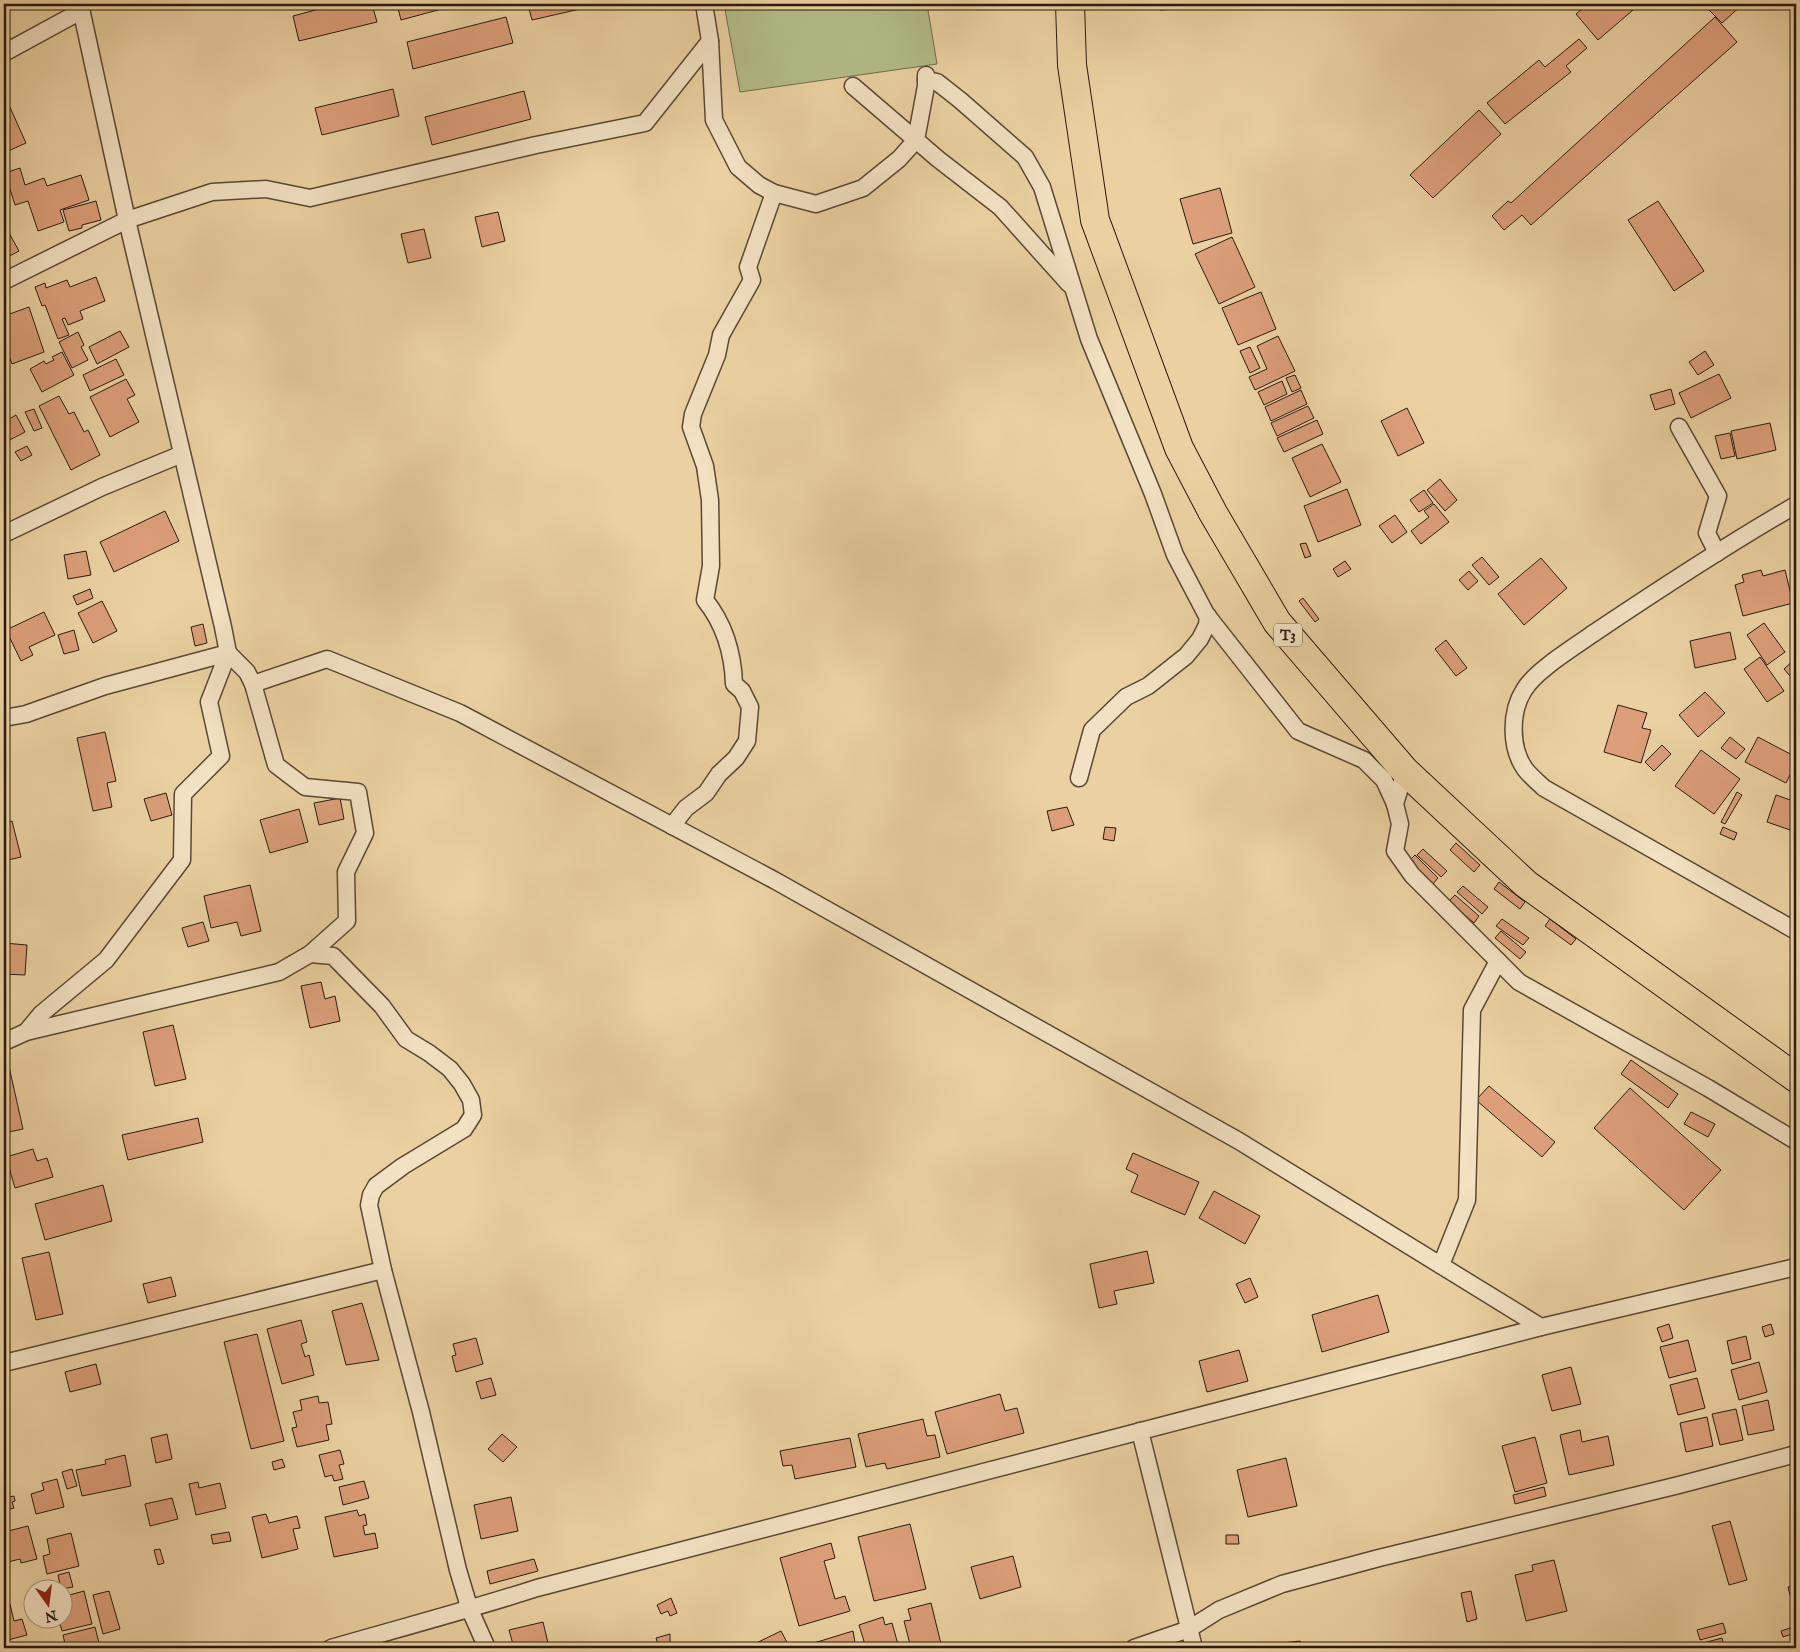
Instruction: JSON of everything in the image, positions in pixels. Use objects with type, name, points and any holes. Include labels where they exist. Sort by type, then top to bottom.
[{"type":"highway","name":"T3","points":[[1070,4],[1072,65],[1095,220],[1179,448],[1213,513],[1277,622],[1405,772],[1526,884],[1796,1078]]},
{"type":"street","points":[[704,4],[710,41],[714,120],[738,167],[774,193],[816,204],[863,188],[899,159],[916,140],[926,77],[937,82],[960,100],[1025,157],[1042,187],[1089,339],[1152,494],[1174,555],[1208,616],[1298,731],[1364,760],[1384,780],[1395,804],[1400,824],[1395,850],[1412,875],[1519,982],[1699,1083],[1796,1141]]},
{"type":"street","points":[[4,53],[80,8],[127,220],[228,654],[210,702],[221,756],[183,794],[182,860],[106,960],[41,1014],[26,1032]]},
{"type":"street","points":[[4,281],[127,220],[212,192],[266,189],[310,198],[645,123],[710,41]]},
{"type":"street","points":[[853,86],[916,140],[1000,207],[1072,288]]},
{"type":"street","points":[[672,826],[686,808],[706,794],[719,774],[736,758],[748,741],[750,707],[742,690],[734,684],[730,648],[721,623],[705,600],[713,542],[710,500],[705,466],[691,427],[693,414],[717,355],[721,335],[752,280],[748,267],[774,193]]},
{"type":"street","points":[[1679,427],[1718,496],[1707,533],[1717,553]]},
{"type":"street","points":[[4,534],[102,487],[182,454]]},
{"type":"street","points":[[1796,505],[1640,602],[1544,669],[1524,689],[1515,716],[1515,744],[1525,769],[1544,788],[1796,931]]},
{"type":"street","points":[[1079,778],[1092,730],[1126,697],[1148,686],[1186,656],[1200,639],[1207,625],[1208,616]]},
{"type":"street","points":[[4,1042],[26,1032],[279,972],[310,954],[347,921],[346,872],[365,833],[358,792],[305,787],[276,765],[253,684],[247,672],[228,654]]},
{"type":"street","points":[[4,718],[26,714],[106,686],[228,654]]},
{"type":"street","points":[[253,684],[327,659],[460,713],[774,880],[1239,1141],[1542,1327]]},
{"type":"street","points":[[1395,804],[1405,772]]},
{"type":"street","points":[[310,954],[333,956],[382,1006],[406,1039],[450,1069],[462,1084],[471,1100],[473,1115],[464,1129],[403,1166],[376,1186],[371,1195],[369,1205],[383,1270],[470,1610],[487,1648]]},
{"type":"street","points":[[1441,1265],[1467,1200],[1472,1010],[1498,961]]},
{"type":"street","points":[[332,1648],[423,1621],[470,1610],[537,1588],[1140,1431],[1542,1327],[1796,1267]]},
{"type":"street","points":[[4,1363],[383,1270]]},
{"type":"street","points":[[1140,1431],[1194,1648]]},
{"type":"street","points":[[1134,1648],[1189,1629],[1219,1610],[1282,1584],[1379,1558],[1679,1486],[1796,1454]]},
{"type":"green space","points":[[724,4],[927,4],[937,64],[740,92]]},
{"type":"building","points":[[318,4],[372,4],[377,22],[299,41],[293,16],[319,9]]},
{"type":"building","points":[[397,4],[460,4],[401,20]]},
{"type":"building","points":[[579,4],[580,9],[532,20],[528,5]]},
{"type":"building","points":[[1159,4],[1199,4],[1199,8],[1160,10]]},
{"type":"building","points":[[1588,4],[1640,4],[1598,40],[1576,14]]},
{"type":"building","points":[[1703,4],[1743,4],[1722,23]]},
{"type":"building","points":[[506,17],[513,43],[413,69],[407,42]]},
{"type":"building","points":[[1715,17],[1737,42],[1531,225],[1522,215],[1504,230],[1492,216],[1508,201],[1511,203]]},
{"type":"building","points":[[1579,39],[1587,48],[1566,66],[1571,72],[1505,124],[1487,103],[1539,60],[1545,67]]},
{"type":"building","points":[[393,89],[399,116],[322,135],[315,108]]},
{"type":"building","points":[[524,91],[531,119],[432,145],[425,117]]},
{"type":"building","points":[[4,94],[26,143],[4,153]]},
{"type":"building","points":[[1479,110],[1501,134],[1433,198],[1410,175]]},
{"type":"building","points":[[20,168],[25,185],[44,178],[47,186],[81,175],[89,200],[60,210],[64,222],[38,231],[28,201],[15,205],[5,173]]},
{"type":"building","points":[[1220,188],[1232,233],[1193,244],[1180,199]]},
{"type":"building","points":[[96,201],[101,220],[69,231],[63,210]]},
{"type":"building","points":[[1658,201],[1704,271],[1674,291],[1628,220]]},
{"type":"building","points":[[498,212],[505,241],[482,247],[475,217]]},
{"type":"building","points":[[4,224],[19,251],[4,259]]},
{"type":"building","points":[[424,229],[431,258],[408,263],[401,234]]},
{"type":"building","points":[[1232,237],[1255,287],[1219,304],[1195,254]]},
{"type":"building","points":[[96,277],[105,301],[80,311],[83,319],[68,325],[65,318],[62,319],[69,335],[58,339],[45,305],[42,306],[35,287],[45,283],[46,288],[67,280],[70,287]]},
{"type":"building","points":[[1261,292],[1276,329],[1238,345],[1222,308]]},
{"type":"building","points":[[29,307],[44,352],[12,364],[4,342],[4,316]]},
{"type":"building","points":[[120,331],[129,347],[97,364],[89,347]]},
{"type":"building","points":[[78,332],[84,345],[81,347],[88,360],[72,368],[59,342]]},
{"type":"building","points":[[1278,336],[1295,371],[1255,390],[1249,377],[1267,369],[1257,346]]},
{"type":"building","points":[[1250,347],[1260,368],[1250,373],[1240,351]]},
{"type":"building","points":[[1705,351],[1714,365],[1698,375],[1689,362]]},
{"type":"building","points":[[62,352],[74,375],[42,392],[30,369],[44,361],[46,364],[54,360],[52,357]]},
{"type":"building","points":[[116,359],[124,375],[90,391],[83,375]]},
{"type":"building","points":[[1719,374],[1731,398],[1691,418],[1679,393]]},
{"type":"building","points":[[1295,375],[1301,388],[1292,392],[1286,378]]},
{"type":"building","points":[[126,379],[135,395],[127,399],[139,422],[110,437],[90,397]]},
{"type":"building","points":[[1282,381],[1287,394],[1264,405],[1258,392]]},
{"type":"building","points":[[1671,389],[1675,404],[1655,410],[1650,395]]},
{"type":"building","points":[[1301,390],[1307,404],[1271,421],[1265,407]]},
{"type":"building","points":[[59,396],[69,414],[74,412],[84,432],[88,430],[100,455],[71,470],[39,406]]},
{"type":"building","points":[[1308,406],[1314,418],[1277,436],[1271,423]]},
{"type":"building","points":[[1407,408],[1424,443],[1398,456],[1381,421]]},
{"type":"building","points":[[34,409],[42,428],[34,431],[25,412]]},
{"type":"building","points":[[16,415],[25,432],[4,443],[4,422]]},
{"type":"building","points":[[1317,420],[1323,434],[1284,452],[1277,438]]},
{"type":"building","points":[[1770,423],[1776,450],[1737,459],[1731,431]]},
{"type":"building","points":[[1730,433],[1735,456],[1721,459],[1715,436]]},
{"type":"building","points":[[1322,444],[1341,482],[1310,497],[1292,458]]},
{"type":"building","points":[[27,446],[32,455],[21,461],[15,452]]},
{"type":"building","points":[[1440,479],[1457,500],[1445,511],[1427,490]]},
{"type":"building","points":[[1347,489],[1361,525],[1318,542],[1304,506]]},
{"type":"building","points":[[1424,490],[1433,503],[1419,512],[1410,500]]},
{"type":"building","points":[[1434,504],[1449,522],[1421,544],[1411,531],[1429,517],[1424,511]]},
{"type":"building","points":[[165,511],[179,541],[114,572],[100,542]]},
{"type":"building","points":[[1395,515],[1407,532],[1392,543],[1379,526]]},
{"type":"building","points":[[1306,543],[1311,556],[1305,558],[1300,544]]},
{"type":"building","points":[[86,551],[91,575],[68,579],[64,555]]},
{"type":"building","points":[[1482,557],[1499,577],[1489,585],[1472,565]]},
{"type":"building","points":[[1541,558],[1567,588],[1524,625],[1498,594]]},
{"type":"building","points":[[1345,561],[1351,569],[1338,577],[1333,569]]},
{"type":"building","points":[[1761,570],[1763,576],[1785,570],[1793,603],[1743,616],[1735,585],[1744,582],[1742,575]]},
{"type":"building","points":[[1469,571],[1478,581],[1468,590],[1459,580]]},
{"type":"building","points":[[90,589],[93,598],[77,605],[73,596]]},
{"type":"building","points":[[1303,598],[1319,619],[1315,622],[1299,601]]},
{"type":"building","points":[[102,601],[117,631],[93,643],[78,613]]},
{"type":"building","points":[[44,612],[55,635],[29,647],[33,655],[21,661],[6,630]]},
{"type":"building","points":[[1764,623],[1785,652],[1767,665],[1747,635]]},
{"type":"building","points":[[203,624],[207,643],[195,646],[191,627]]},
{"type":"building","points":[[74,630],[79,650],[64,654],[58,635]]},
{"type":"building","points":[[1730,632],[1736,659],[1695,668],[1690,641]]},
{"type":"building","points":[[1446,640],[1467,668],[1456,676],[1435,649]]},
{"type":"building","points":[[1760,657],[1784,691],[1767,702],[1744,669]]},
{"type":"building","points":[[1796,658],[1796,683],[1784,669]]},
{"type":"building","points":[[1705,692],[1725,713],[1698,737],[1679,715]]},
{"type":"building","points":[[1618,705],[1647,713],[1642,728],[1651,730],[1641,763],[1604,752]]},
{"type":"building","points":[[105,732],[116,781],[107,783],[112,807],[93,811],[77,738]]},
{"type":"building","points":[[1730,737],[1745,749],[1736,759],[1721,748]]},
{"type":"building","points":[[1758,737],[1796,757],[1796,763],[1786,783],[1745,762]]},
{"type":"building","points":[[1662,745],[1671,754],[1654,771],[1645,762]]},
{"type":"building","points":[[1701,750],[1740,779],[1714,814],[1675,786]]},
{"type":"building","points":[[1737,792],[1742,795],[1725,824],[1721,822]]},
{"type":"building","points":[[166,793],[172,815],[151,821],[144,799]]},
{"type":"building","points":[[1776,795],[1796,802],[1796,832],[1767,822]]},
{"type":"building","points":[[340,798],[344,819],[319,825],[314,803]]},
{"type":"building","points":[[1067,807],[1074,825],[1052,831],[1047,811]]},
{"type":"building","points":[[299,809],[308,842],[270,853],[260,820]]},
{"type":"building","points":[[12,821],[21,857],[4,861],[4,824]]},
{"type":"building","points":[[1105,827],[1116,828],[1114,841],[1103,839]]},
{"type":"building","points":[[1723,827],[1737,833],[1734,840],[1720,834]]},
{"type":"building","points":[[1456,843],[1480,865],[1474,872],[1450,850]]},
{"type":"building","points":[[1423,849],[1447,871],[1441,877],[1417,855]]},
{"type":"building","points":[[1415,855],[1438,878],[1432,885],[1409,861]]},
{"type":"building","points":[[1499,882],[1525,902],[1520,909],[1494,889]]},
{"type":"building","points":[[250,885],[261,931],[241,936],[237,922],[211,928],[204,896]]},
{"type":"building","points":[[1463,886],[1488,907],[1482,914],[1457,892]]},
{"type":"building","points":[[1455,895],[1479,916],[1474,923],[1449,901]]},
{"type":"building","points":[[1502,919],[1529,938],[1523,945],[1496,926]]},
{"type":"building","points":[[1550,919],[1576,939],[1571,945],[1545,926]]},
{"type":"building","points":[[203,922],[209,941],[188,947],[182,928]]},
{"type":"building","points":[[1501,931],[1526,952],[1520,959],[1495,938]]},
{"type":"building","points":[[4,943],[27,945],[25,975],[4,974]]},
{"type":"building","points":[[321,982],[325,999],[335,996],[340,1021],[310,1028],[301,986]]},
{"type":"building","points":[[173,1025],[186,1079],[155,1086],[143,1032]]},
{"type":"building","points":[[1631,1060],[1678,1094],[1668,1108],[1621,1074]]},
{"type":"building","points":[[4,1062],[8,1062],[23,1129],[4,1133]]},
{"type":"building","points":[[1489,1086],[1555,1142],[1542,1157],[1476,1100]]},
{"type":"building","points":[[1630,1088],[1721,1170],[1684,1210],[1594,1128]]},
{"type":"building","points":[[1691,1112],[1715,1124],[1708,1137],[1684,1124]]},
{"type":"building","points":[[198,1118],[203,1142],[128,1160],[122,1135]]},
{"type":"building","points":[[33,1149],[37,1161],[47,1158],[53,1177],[15,1188],[6,1157]]},
{"type":"building","points":[[1133,1153],[1199,1182],[1185,1215],[1131,1192],[1138,1175],[1126,1169]]},
{"type":"building","points":[[103,1185],[112,1221],[45,1240],[35,1204]]},
{"type":"building","points":[[1214,1191],[1260,1216],[1245,1244],[1199,1218]]},
{"type":"building","points":[[1147,1251],[1154,1283],[1114,1291],[1117,1304],[1099,1308],[1090,1264]]},
{"type":"building","points":[[49,1252],[63,1314],[36,1320],[22,1258]]},
{"type":"building","points":[[171,1277],[176,1296],[148,1303],[143,1284]]},
{"type":"building","points":[[1250,1278],[1258,1297],[1245,1303],[1236,1284]]},
{"type":"building","points":[[1378,1295],[1389,1332],[1322,1352],[1312,1315]]},
{"type":"building","points":[[362,1303],[379,1360],[346,1365],[332,1311]]},
{"type":"building","points":[[301,1320],[307,1342],[301,1344],[305,1357],[309,1355],[314,1375],[282,1384],[267,1329]]},
{"type":"building","points":[[1669,1324],[1673,1338],[1662,1342],[1657,1328]]},
{"type":"building","points":[[1771,1324],[1774,1334],[1765,1337],[1762,1327]]},
{"type":"building","points":[[257,1334],[284,1441],[251,1449],[224,1342]]},
{"type":"building","points":[[1746,1336],[1751,1359],[1732,1364],[1727,1341]]},
{"type":"building","points":[[476,1338],[483,1364],[456,1372],[452,1356],[456,1355],[453,1344]]},
{"type":"building","points":[[1688,1340],[1696,1371],[1669,1378],[1660,1347]]},
{"type":"building","points":[[1239,1350],[1248,1381],[1207,1392],[1199,1361]]},
{"type":"building","points":[[1759,1362],[1767,1392],[1739,1400],[1731,1370]]},
{"type":"building","points":[[96,1364],[101,1384],[70,1392],[65,1372]]},
{"type":"building","points":[[1571,1367],[1581,1404],[1552,1411],[1542,1375]]},
{"type":"building","points":[[491,1378],[496,1395],[481,1399],[476,1382]]},
{"type":"building","points":[[1697,1378],[1705,1408],[1678,1415],[1670,1385]]},
{"type":"building","points":[[1000,1394],[1005,1411],[1017,1408],[1024,1433],[947,1454],[935,1412]]},
{"type":"building","points":[[318,1396],[319,1403],[328,1402],[332,1424],[326,1425],[329,1440],[297,1447],[292,1428],[297,1427],[293,1412],[302,1410],[300,1400]]},
{"type":"building","points":[[1768,1400],[1774,1430],[1748,1435],[1742,1406]]},
{"type":"building","points":[[1736,1409],[1743,1440],[1720,1445],[1712,1414]]},
{"type":"building","points":[[1707,1417],[1713,1446],[1686,1452],[1680,1423]]},
{"type":"building","points":[[923,1419],[927,1436],[935,1435],[940,1457],[887,1469],[885,1463],[866,1467],[858,1434]]},
{"type":"building","points":[[1580,1430],[1582,1442],[1608,1436],[1614,1465],[1569,1475],[1560,1435]]},
{"type":"building","points":[[167,1434],[172,1459],[156,1463],[151,1438]]},
{"type":"building","points":[[502,1434],[517,1447],[503,1462],[488,1449]]},
{"type":"building","points":[[1535,1437],[1547,1483],[1515,1492],[1502,1446]]},
{"type":"building","points":[[850,1438],[856,1467],[795,1479],[792,1465],[783,1466],[780,1451]]},
{"type":"building","points":[[340,1450],[344,1464],[339,1465],[343,1479],[334,1481],[332,1475],[325,1477],[319,1455]]},
{"type":"building","points":[[125,1455],[131,1486],[82,1496],[76,1470],[106,1464],[105,1460]]},
{"type":"building","points":[[1286,1458],[1297,1506],[1248,1517],[1237,1470]]},
{"type":"building","points":[[282,1459],[285,1467],[274,1470],[272,1462]]},
{"type":"building","points":[[72,1469],[77,1486],[67,1489],[62,1472]]},
{"type":"building","points":[[57,1479],[64,1507],[36,1514],[31,1494],[44,1490],[42,1483]]},
{"type":"building","points":[[364,1481],[369,1498],[343,1505],[339,1487]]},
{"type":"building","points":[[198,1482],[199,1488],[220,1483],[226,1508],[196,1515],[189,1484]]},
{"type":"building","points":[[7,1487],[10,1497],[14,1496],[15,1501],[12,1502],[14,1508],[4,1511],[4,1488]]},
{"type":"building","points":[[1544,1487],[1546,1496],[1515,1504],[1513,1495]]},
{"type":"building","points":[[511,1497],[518,1531],[481,1539],[474,1505]]},
{"type":"building","points":[[172,1498],[178,1519],[150,1526],[145,1504]]},
{"type":"building","points":[[357,1510],[359,1516],[365,1514],[367,1525],[363,1526],[365,1535],[375,1533],[378,1548],[334,1557],[325,1517]]},
{"type":"building","points":[[266,1514],[269,1523],[297,1516],[300,1528],[293,1529],[298,1549],[262,1558],[252,1517]]},
{"type":"building","points":[[1730,1521],[1747,1580],[1729,1585],[1712,1526]]},
{"type":"building","points":[[910,1524],[926,1589],[874,1601],[858,1537]]},
{"type":"building","points":[[28,1526],[37,1559],[21,1563],[20,1559],[4,1563],[4,1532]]},
{"type":"building","points":[[229,1532],[231,1541],[213,1544],[211,1535]]},
{"type":"building","points":[[71,1533],[79,1566],[47,1574],[43,1556],[50,1554],[47,1539]]},
{"type":"building","points":[[1226,1535],[1238,1535],[1239,1544],[1226,1544]]},
{"type":"building","points":[[831,1543],[835,1558],[824,1561],[835,1599],[845,1596],[850,1611],[799,1626],[780,1558]]},
{"type":"building","points":[[160,1549],[164,1563],[158,1565],[154,1550]]},
{"type":"building","points":[[1013,1556],[1021,1587],[980,1599],[971,1567]]},
{"type":"building","points":[[534,1559],[538,1571],[490,1584],[487,1571]]},
{"type":"building","points":[[1554,1560],[1567,1611],[1526,1621],[1515,1575],[1533,1571],[1532,1565]]},
{"type":"building","points":[[69,1572],[71,1580],[59,1580],[58,1575]]},
{"type":"building","points":[[1796,1585],[1796,1610],[1794,1611],[1788,1587]]},
{"type":"building","points":[[84,1591],[92,1624],[72,1629],[72,1594]]},
{"type":"building","points":[[109,1591],[120,1629],[103,1634],[93,1595]]},
{"type":"building","points":[[1471,1591],[1477,1619],[1467,1622],[1461,1593]]},
{"type":"building","points":[[671,1598],[677,1613],[670,1616],[668,1611],[661,1614],[657,1605]]},
{"type":"building","points":[[931,1603],[942,1648],[911,1648],[904,1621],[911,1620],[908,1609]]},
{"type":"building","points":[[10,1604],[14,1621],[22,1619],[22,1630],[25,1630],[27,1635],[4,1641],[4,1606]]},
{"type":"building","points":[[883,1617],[885,1625],[892,1623],[899,1648],[866,1648],[859,1625]]},
{"type":"building","points":[[543,1622],[549,1647],[514,1648],[509,1630]]},
{"type":"building","points":[[1723,1623],[1726,1633],[1700,1640],[1697,1630]]},
{"type":"building","points":[[95,1627],[100,1647],[66,1648],[63,1635]]},
{"type":"building","points":[[1790,1628],[1792,1634],[1783,1637],[1781,1631]]},
{"type":"building","points":[[781,1631],[790,1648],[746,1648]]},
{"type":"building","points":[[853,1631],[856,1648],[805,1648],[804,1646]]},
{"type":"building","points":[[670,1634],[670,1648],[659,1648],[656,1638]]},
{"type":"building","points":[[1722,1638],[1724,1645],[1704,1648],[1703,1643]]},
{"type":"building","points":[[1300,1641],[1302,1648],[1252,1648],[1265,1645]]}]
